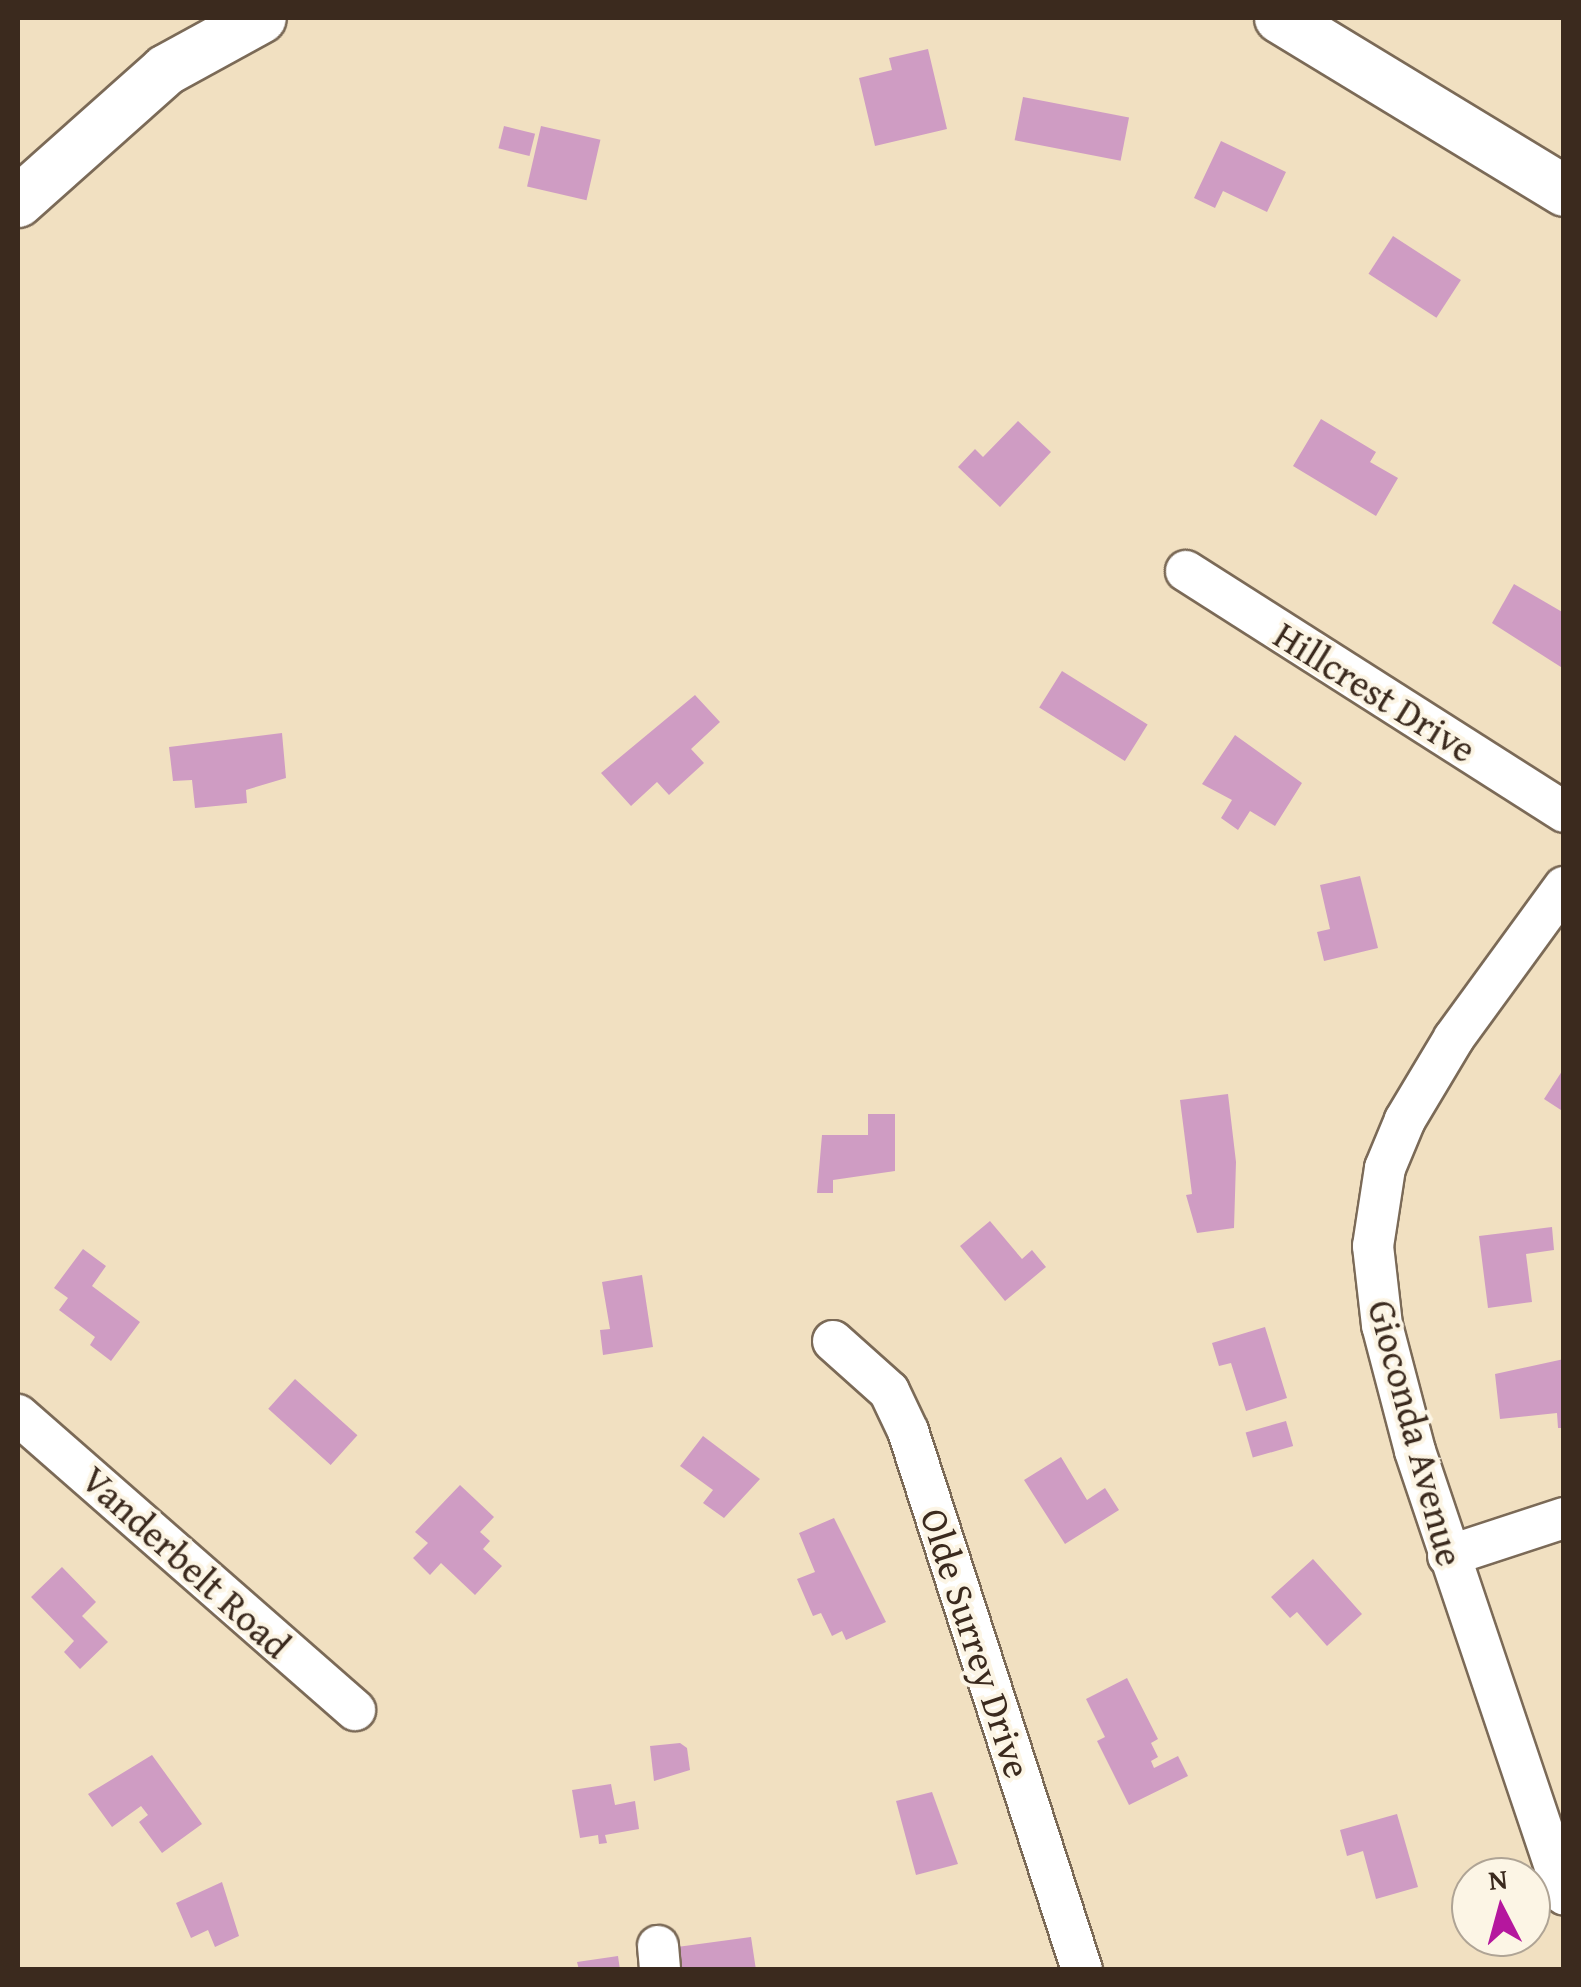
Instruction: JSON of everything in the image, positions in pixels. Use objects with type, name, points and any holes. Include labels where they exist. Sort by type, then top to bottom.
[{"type":"street","points":[[18,202],[166,70],[260,18]]},
{"type":"street","points":[[1280,18],[1564,192]]},
{"type":"street","name":"Hillcrest Drive","points":[[1186,572],[1564,812]]},
{"type":"street","name":"Gioconda Avenue","points":[[1564,887],[1429,1079],[1385,1168],[1375,1210],[1382,1325],[1448,1556],[1564,1895]]},
{"type":"street","name":"Olde Surrey Drive","points":[[833,1340],[880,1381],[908,1431],[1082,1970]]},
{"type":"street","name":"Vanderbelt Road","points":[[18,1415],[355,1710]]},
{"type":"street","points":[[1448,1556],[1564,1518]]},
{"type":"building","points":[[928,49],[947,129],[875,146],[859,78],[892,70],[889,58]]},
{"type":"building","points":[[1023,97],[1129,118],[1121,161],[1015,140]]},
{"type":"building","points":[[504,126],[535,134],[529,156],[498,148]]},
{"type":"building","points":[[541,126],[600,140],[586,200],[527,186]]},
{"type":"building","points":[[1221,141],[1286,172],[1267,212],[1223,191],[1215,208],[1194,198]]},
{"type":"building","points":[[1393,236],[1461,280],[1436,318],[1368,274]]},
{"type":"building","points":[[1321,419],[1376,452],[1370,462],[1398,478],[1376,516],[1293,466]]},
{"type":"building","points":[[1018,421],[1051,452],[1000,507],[958,467],[975,449],[983,457]]},
{"type":"building","points":[[1514,584],[1564,613],[1564,669],[1492,623]]},
{"type":"building","points":[[1062,671],[1148,725],[1125,761],[1039,707]]},
{"type":"building","points":[[695,695],[720,722],[691,749],[704,763],[669,795],[657,782],[631,806],[601,773]]},
{"type":"building","points":[[282,733],[286,778],[246,790],[247,803],[195,808],[192,780],[173,781],[169,747]]},
{"type":"building","points":[[1235,735],[1302,783],[1275,826],[1250,811],[1238,830],[1221,818],[1232,800],[1202,784]]},
{"type":"building","points":[[1360,876],[1378,948],[1324,961],[1317,932],[1330,929],[1320,885]]},
{"type":"building","points":[[1564,1068],[1564,1112],[1544,1099]]},
{"type":"building","points":[[1228,1094],[1236,1162],[1234,1228],[1197,1233],[1186,1195],[1192,1194],[1180,1100]]},
{"type":"building","points":[[868,1114],[895,1114],[895,1171],[833,1180],[833,1193],[817,1193],[822,1135],[868,1135]]},
{"type":"building","points":[[990,1221],[1022,1259],[1032,1250],[1046,1267],[1005,1301],[960,1246]]},
{"type":"building","points":[[1552,1227],[1554,1250],[1526,1254],[1532,1302],[1488,1308],[1479,1236]]},
{"type":"building","points":[[83,1249],[106,1266],[92,1286],[140,1322],[111,1361],[90,1345],[95,1337],[59,1310],[68,1298],[54,1288]]},
{"type":"building","points":[[642,1275],[653,1347],[603,1355],[600,1330],[610,1329],[602,1282]]},
{"type":"building","points":[[1265,1327],[1287,1398],[1246,1411],[1231,1363],[1219,1366],[1212,1343]]},
{"type":"building","points":[[1564,1359],[1564,1428],[1558,1428],[1557,1413],[1500,1419],[1495,1374]]},
{"type":"building","points":[[295,1379],[357,1435],[331,1465],[268,1409]]},
{"type":"building","points":[[1286,1421],[1293,1446],[1253,1458],[1246,1433]]},
{"type":"building","points":[[703,1436],[760,1479],[724,1518],[703,1503],[713,1490],[680,1466]]},
{"type":"building","points":[[1061,1457],[1087,1500],[1105,1488],[1119,1510],[1065,1544],[1024,1480]]},
{"type":"building","points":[[460,1485],[494,1517],[480,1532],[490,1541],[483,1549],[502,1566],[475,1595],[441,1563],[430,1575],[413,1558],[428,1543],[415,1532]]},
{"type":"building","points":[[834,1518],[886,1622],[846,1640],[842,1631],[832,1636],[821,1613],[813,1616],[797,1579],[815,1572],[799,1533]]},
{"type":"building","points":[[1313,1559],[1362,1614],[1327,1646],[1297,1612],[1290,1618],[1271,1597]]},
{"type":"building","points":[[62,1567],[96,1602],[82,1616],[108,1642],[80,1669],[64,1652],[74,1641],[31,1597]]},
{"type":"building","points":[[1127,1678],[1158,1739],[1151,1743],[1158,1757],[1151,1761],[1154,1768],[1178,1756],[1188,1776],[1129,1805],[1097,1741],[1105,1737],[1086,1699]]},
{"type":"building","points":[[680,1743],[687,1748],[690,1770],[654,1781],[650,1746]]},
{"type":"building","points":[[152,1755],[202,1824],[162,1853],[139,1822],[148,1815],[141,1806],[112,1827],[88,1794]]},
{"type":"building","points":[[611,1784],[615,1805],[635,1801],[639,1829],[605,1835],[607,1843],[599,1844],[598,1835],[580,1838],[572,1790]]},
{"type":"building","points":[[932,1792],[958,1864],[916,1875],[896,1801]]},
{"type":"building","points":[[1397,1814],[1418,1887],[1376,1899],[1363,1851],[1347,1856],[1340,1830]]},
{"type":"building","points":[[222,1882],[239,1936],[215,1947],[208,1930],[191,1938],[176,1903]]},
{"type":"building","points":[[751,1937],[756,1970],[680,1970],[677,1947]]},
{"type":"building","points":[[618,1956],[620,1970],[579,1970],[577,1962]]}]
